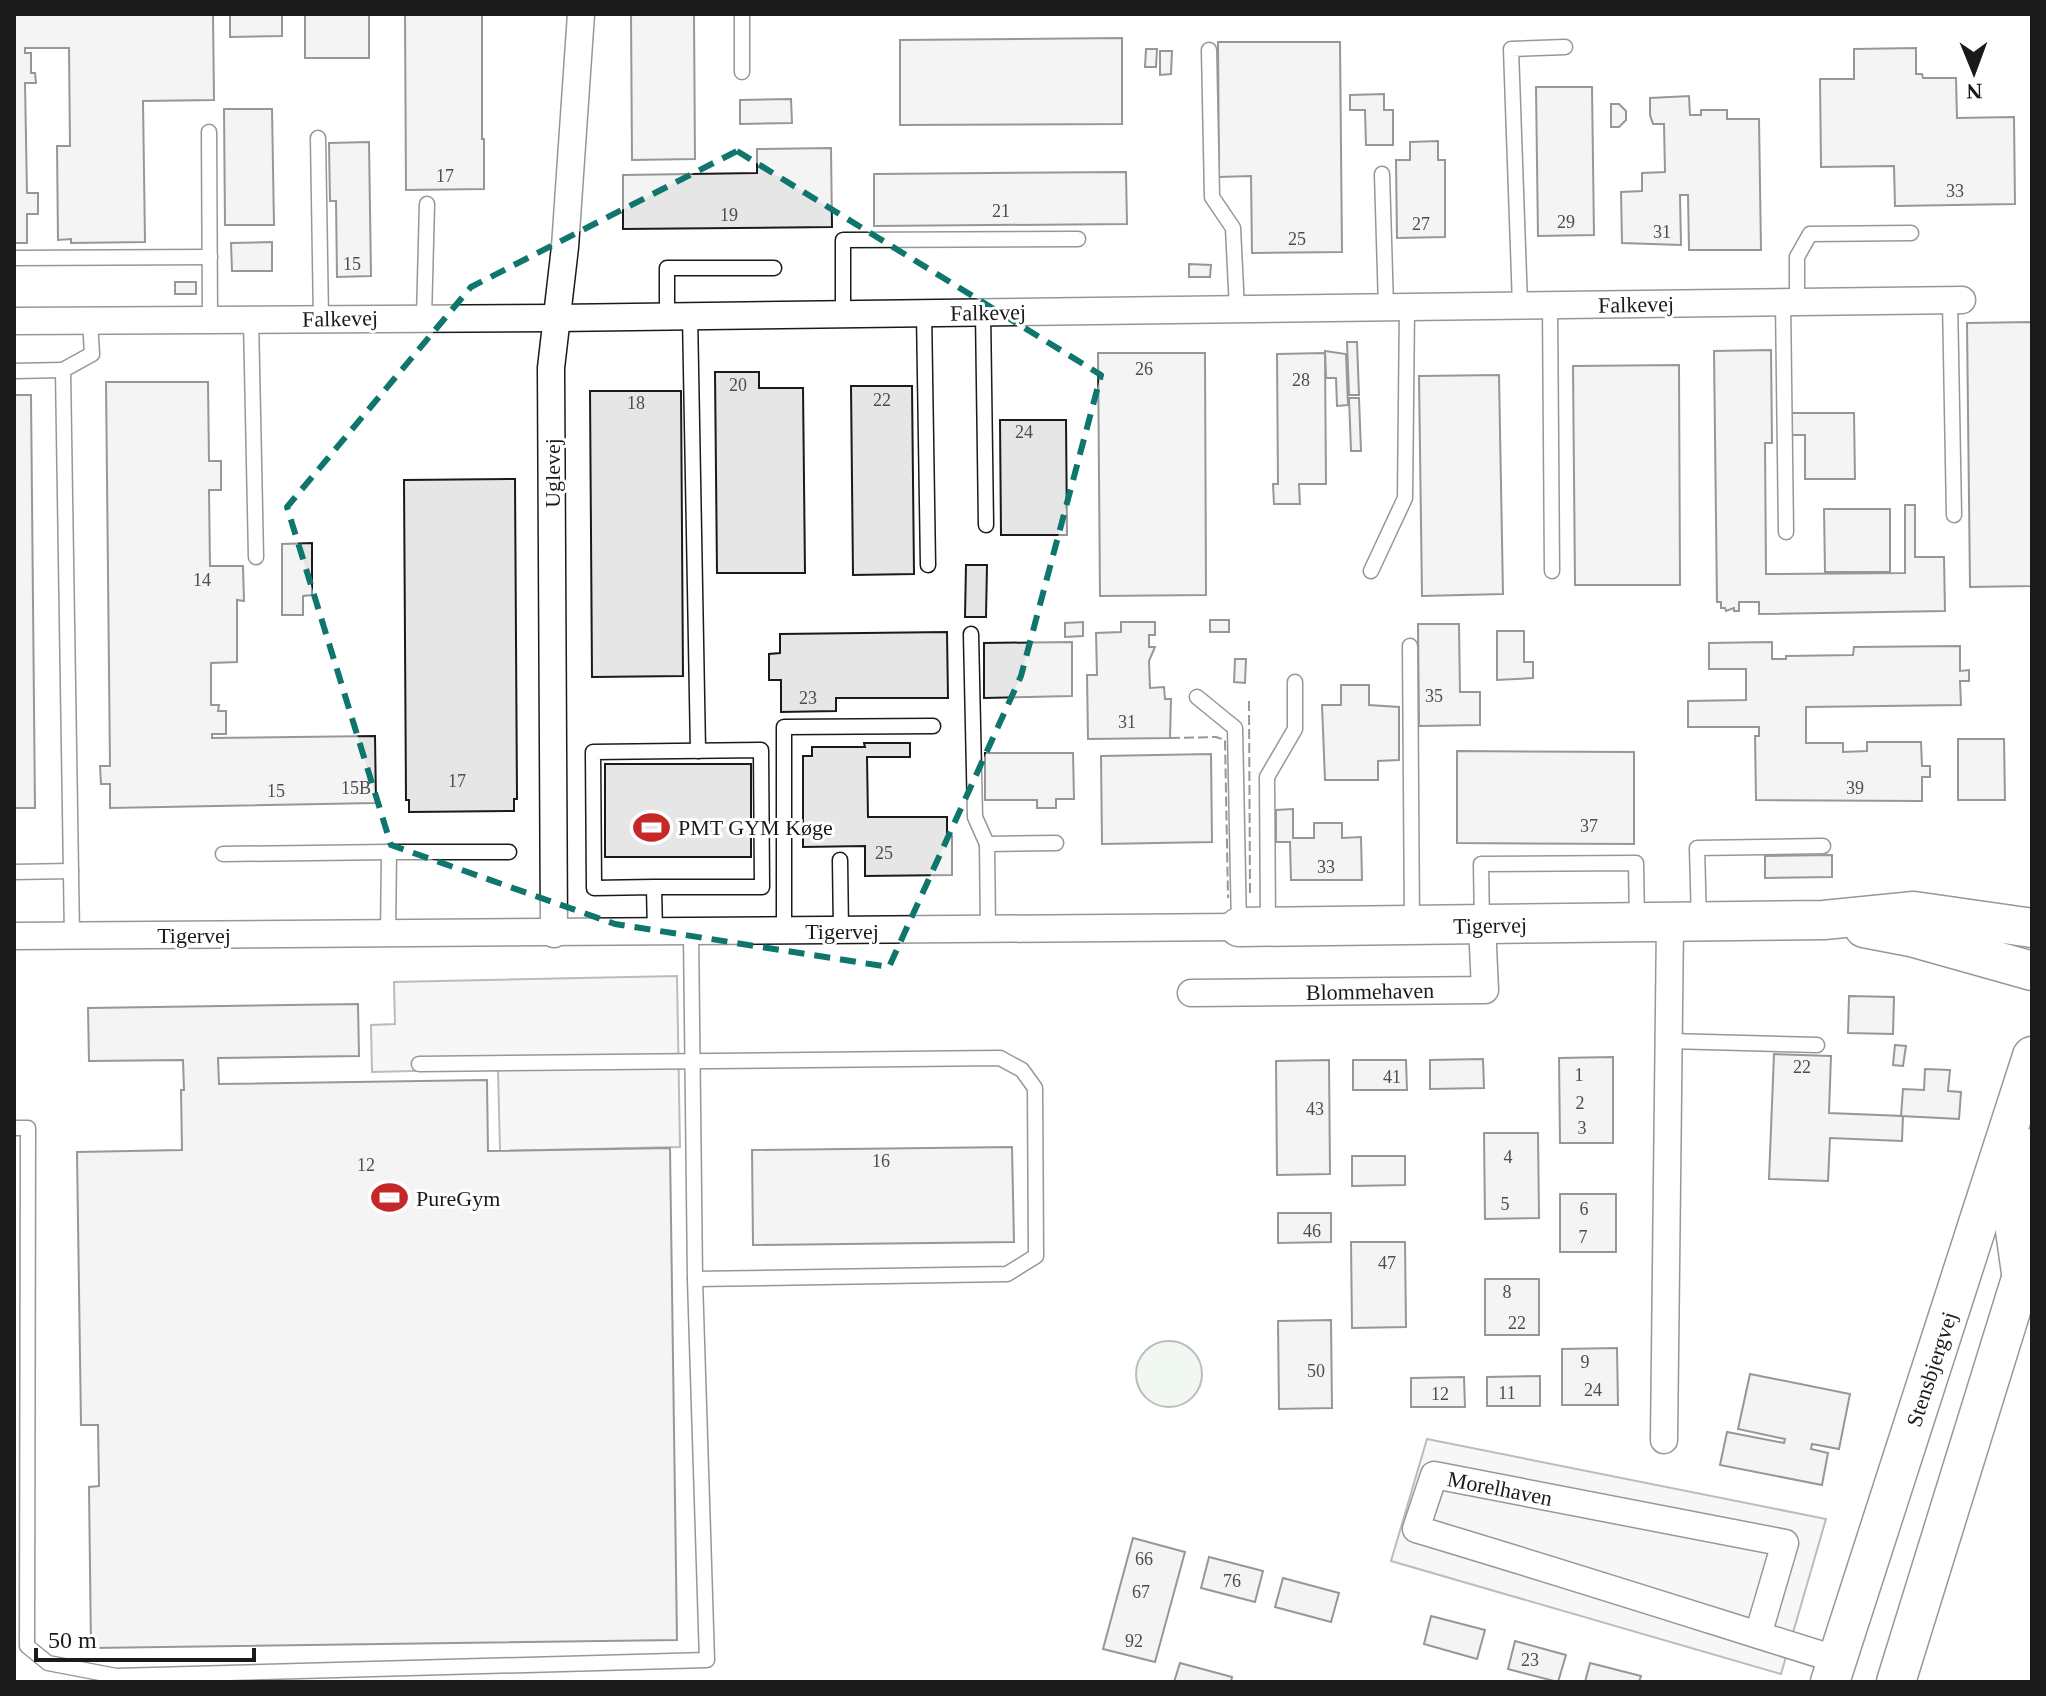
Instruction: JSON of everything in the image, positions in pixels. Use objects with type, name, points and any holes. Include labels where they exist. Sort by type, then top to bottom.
[{"type":"street","name":"Uglevej","points":[[554,934],[551,368],[565,247],[581,14]]},
{"type":"street","name":"Falkevej","points":[[14,321],[557,318],[1956,300]]},
{"type":"street","name":"Tigervej","points":[[14,936],[1668,923],[1824,920],[1914,911],[2032,928]]},
{"type":"street","name":"Tigervej","points":[[1824,920],[1911,937],[2032,971]]},
{"type":"street","points":[[1664,1440],[1668,923]]},
{"type":"street","name":"Blommehaven","points":[[1191,993],[1485,990],[1482,925]]},
{"type":"street","name":"Stensbjergvej","points":[[1834,1671],[2032,1056]]},
{"type":"street","points":[[1896,1682],[2026,1259],[2013,1216],[2032,1148]]},
{"type":"street","name":"Morelhaven","points":[[1758,1635],[1785,1543],[1434,1475],[1416,1529],[1758,1635],[1834,1671]]},
{"type":"lane","points":[[742,14],[742,72]]},
{"type":"lane","points":[[1520,305],[1511,49],[1565,47]]},
{"type":"lane","points":[[1209,50],[1212,197],[1233,228],[1237,309]]},
{"type":"lane","points":[[209,132],[210,319]]},
{"type":"lane","points":[[318,138],[321,318]]},
{"type":"lane","points":[[1371,571],[1405,498],[1396,307],[1382,174]]},
{"type":"lane","points":[[424,318],[427,204]]},
{"type":"lane","points":[[1786,532],[1790,302],[1797,257],[1810,234],[1911,233]]},
{"type":"lane","points":[[843,313],[843,240],[1078,239]]},
{"type":"lane","points":[[14,258],[210,257]]},
{"type":"lane","points":[[698,751],[679,315],[667,268],[774,268]]},
{"type":"lane","points":[[1954,515],[1956,300]]},
{"type":"lane","points":[[1550,305],[1552,571]]},
{"type":"lane","points":[[924,312],[928,565]]},
{"type":"lane","points":[[983,312],[986,525]]},
{"type":"lane","points":[[251,319],[256,557]]},
{"type":"lane","points":[[14,371],[63,370],[92,354],[90,320]]},
{"type":"lane","points":[[63,370],[72,936]]},
{"type":"lane","points":[[971,634],[975,817],[987,844],[988,930]]},
{"type":"lane","points":[[1410,646],[1412,926]]},
{"type":"lane","points":[[1254,927],[1267,777],[1295,729],[1295,682]]},
{"type":"lane","points":[[1197,697],[1235,728],[1254,927]]},
{"type":"lane","points":[[784,931],[784,727],[933,726]]},
{"type":"lane","points":[[761,750],[762,887],[654,887],[594,888],[593,752],[761,750]]},
{"type":"lane","points":[[987,844],[1056,843]]},
{"type":"lane","points":[[1668,923],[1697,848],[1823,846]]},
{"type":"lane","points":[[388,935],[389,852]]},
{"type":"lane","points":[[223,854],[509,852]]},
{"type":"lane","points":[[840,860],[841,931]]},
{"type":"lane","points":[[1482,925],[1481,864],[1636,863],[1668,923]]},
{"type":"lane","points":[[14,872],[71,871]]},
{"type":"lane","points":[[654,887],[655,933]]},
{"type":"lane","points":[[14,1128],[28,1128],[27,1646],[48,1663],[116,1676],[707,1660],[695,1279],[691,933]]},
{"type":"lane","points":[[1669,1041],[1817,1045]]},
{"type":"lane","points":[[419,1064],[1000,1058],[1022,1070],[1035,1088],[1036,1256],[1007,1274],[695,1279]]},
{"type":"highlighted area","points":[[737,151],[1101,375],[1021,676],[889,967],[615,924],[391,845],[287,507],[471,287]]},
{"type":"green space","points":[[1169,1341],[1182,1343],[1197,1356],[1202,1374],[1200,1387],[1187,1402],[1169,1407],[1156,1405],[1141,1392],[1136,1374],[1138,1361],[1151,1346]]},
{"type":"shaded area","points":[[677,976],[680,1147],[500,1151],[498,1069],[372,1072],[371,1025],[395,1024],[394,982]]},
{"type":"shaded area","points":[[1427,1439],[1826,1519],[1781,1674],[1391,1561]]},
{"type":"building","points":[[14,14],[213,14],[214,100],[143,101],[145,242],[71,243],[71,239],[58,240],[57,146],[70,146],[69,48],[25,48],[25,53],[31,53],[31,73],[35,73],[36,83],[25,83],[27,193],[38,193],[38,214],[27,214],[27,243],[14,243]]},
{"type":"building","points":[[230,14],[282,14],[282,36],[230,37]]},
{"type":"building","points":[[305,14],[369,14],[369,58],[305,58]]},
{"type":"building","points":[[405,14],[482,14],[484,189],[406,190]]},
{"type":"building","points":[[631,14],[694,14],[695,159],[632,160]]},
{"type":"building","points":[[1122,38],[1122,124],[900,125],[900,40]]},
{"type":"building","points":[[1218,42],[1340,42],[1342,252],[1252,253],[1251,176],[1219,177]]},
{"type":"building","points":[[1916,48],[1916,74],[1922,74],[1923,78],[1956,78],[1957,118],[2014,117],[2015,204],[1895,206],[1894,166],[1821,167],[1820,79],[1854,79],[1854,49]]},
{"type":"building","points":[[1146,49],[1157,49],[1156,67],[1145,67]]},
{"type":"building","points":[[1160,51],[1172,51],[1171,74],[1160,75]]},
{"type":"building","points":[[1536,87],[1592,87],[1594,235],[1538,236]]},
{"type":"building","points":[[1384,94],[1384,110],[1393,110],[1393,145],[1366,145],[1365,110],[1350,110],[1350,95]]},
{"type":"building","points":[[1689,96],[1690,115],[1701,115],[1701,110],[1727,110],[1727,119],[1759,119],[1761,250],[1689,250],[1688,195],[1680,195],[1681,245],[1622,243],[1621,192],[1642,191],[1642,173],[1665,172],[1664,124],[1653,124],[1650,98]]},
{"type":"building","points":[[791,99],[792,123],[740,124],[740,100]]},
{"type":"building","points":[[1611,104],[1619,104],[1626,111],[1626,120],[1619,127],[1611,127]]},
{"type":"building","points":[[224,109],[272,109],[274,225],[225,225]]},
{"type":"building","points":[[1438,141],[1438,160],[1445,160],[1445,237],[1397,238],[1396,160],[1410,160],[1410,142]]},
{"type":"building","points":[[369,142],[371,276],[337,277],[336,201],[330,201],[329,143]]},
{"type":"building","points":[[831,148],[832,227],[623,229],[623,175],[757,173],[757,149]]},
{"type":"building","points":[[1126,172],[1127,224],[874,226],[874,174]]},
{"type":"building","points":[[272,242],[272,271],[232,271],[231,243]]},
{"type":"building","points":[[1189,264],[1211,265],[1210,277],[1189,277]]},
{"type":"building","points":[[175,282],[196,282],[196,294],[175,294]]},
{"type":"building","points":[[2032,322],[2032,586],[1970,587],[1967,323]]},
{"type":"building","points":[[1347,342],[1357,342],[1359,395],[1349,395]]},
{"type":"building","points":[[1771,350],[1772,443],[1765,443],[1766,574],[1905,573],[1905,505],[1915,505],[1915,557],[1944,557],[1945,611],[1759,614],[1759,602],[1739,602],[1739,611],[1734,611],[1734,608],[1726,611],[1721,608],[1721,602],[1717,602],[1714,351]]},
{"type":"building","points":[[1325,351],[1346,354],[1348,405],[1337,406],[1336,378],[1326,378]]},
{"type":"building","points":[[1098,353],[1205,353],[1206,595],[1100,596]]},
{"type":"building","points":[[1325,353],[1326,484],[1299,484],[1300,504],[1274,504],[1273,484],[1278,484],[1277,354]]},
{"type":"building","points":[[1679,365],[1680,585],[1575,585],[1573,366]]},
{"type":"building","points":[[715,372],[759,372],[759,388],[803,388],[805,573],[717,573]]},
{"type":"building","points":[[1499,375],[1503,594],[1422,596],[1419,376]]},
{"type":"building","points":[[106,382],[208,382],[209,461],[221,461],[221,490],[209,490],[210,566],[243,566],[244,601],[237,600],[237,662],[211,663],[211,705],[219,705],[218,711],[226,711],[226,734],[212,734],[212,738],[375,736],[376,803],[110,808],[110,784],[101,784],[100,766],[110,766]]},
{"type":"building","points":[[851,386],[912,386],[914,574],[853,575]]},
{"type":"building","points":[[590,391],[681,391],[683,676],[592,677]]},
{"type":"building","points":[[14,395],[31,395],[35,808],[14,808]]},
{"type":"building","points":[[1349,398],[1359,398],[1361,451],[1351,451]]},
{"type":"building","points":[[1792,413],[1854,413],[1855,479],[1805,479],[1805,435],[1792,435]]},
{"type":"building","points":[[1000,420],[1066,420],[1067,535],[1001,535]]},
{"type":"building","points":[[515,479],[517,799],[514,799],[514,811],[409,812],[409,800],[406,800],[404,480]]},
{"type":"building","points":[[1824,509],[1890,509],[1890,572],[1825,572]]},
{"type":"building","points":[[312,543],[312,595],[303,596],[303,615],[282,615],[282,544]]},
{"type":"building","points":[[966,565],[987,565],[986,617],[965,617]]},
{"type":"building","points":[[1210,620],[1229,620],[1229,632],[1210,632]]},
{"type":"building","points":[[1083,622],[1083,636],[1065,637],[1065,623]]},
{"type":"building","points":[[1121,622],[1155,622],[1155,635],[1149,635],[1149,647],[1155,647],[1149,661],[1150,688],[1164,687],[1165,699],[1171,699],[1170,738],[1088,739],[1087,675],[1097,675],[1096,633],[1121,632]]},
{"type":"building","points":[[1418,624],[1459,624],[1460,692],[1480,692],[1480,725],[1419,726]]},
{"type":"building","points":[[1497,631],[1524,631],[1524,662],[1533,662],[1533,678],[1497,680]]},
{"type":"building","points":[[947,632],[948,698],[836,698],[836,711],[781,712],[781,680],[769,680],[769,654],[780,653],[780,634]]},
{"type":"building","points":[[1072,642],[1072,696],[984,698],[984,643]]},
{"type":"building","points":[[1772,642],[1772,659],[1853,655],[1854,647],[1960,646],[1960,671],[1969,670],[1969,681],[1960,681],[1961,705],[1806,707],[1806,743],[1843,743],[1843,752],[1867,751],[1867,742],[1921,742],[1922,766],[1930,766],[1930,777],[1922,777],[1922,801],[1756,800],[1755,736],[1759,736],[1759,727],[1688,727],[1688,701],[1746,700],[1746,669],[1709,669],[1709,643]]},
{"type":"building","points":[[1235,659],[1246,659],[1245,683],[1234,682]]},
{"type":"building","points":[[1341,685],[1369,685],[1369,705],[1399,707],[1399,760],[1378,761],[1378,780],[1325,780],[1322,705],[1341,705]]},
{"type":"building","points":[[1958,739],[2004,739],[2005,800],[1958,800]]},
{"type":"building","points":[[864,743],[910,743],[910,757],[867,757],[868,817],[947,817],[947,836],[952,836],[952,875],[865,876],[865,846],[803,847],[803,756],[812,756],[812,747],[865,747]]},
{"type":"building","points":[[1457,751],[1634,752],[1634,844],[1457,843]]},
{"type":"building","points":[[985,753],[1073,753],[1074,799],[1056,799],[1056,808],[1037,808],[1037,800],[985,800]]},
{"type":"building","points":[[1211,754],[1212,842],[1102,844],[1101,756]]},
{"type":"building","points":[[605,764],[751,764],[751,857],[605,857]]},
{"type":"building","points":[[1293,809],[1293,838],[1314,838],[1314,823],[1342,823],[1342,838],[1361,837],[1362,880],[1291,880],[1290,842],[1276,842],[1276,810]]},
{"type":"building","points":[[1832,855],[1832,877],[1765,878],[1765,856]]},
{"type":"building","points":[[1849,996],[1894,997],[1893,1034],[1848,1033]]},
{"type":"building","points":[[358,1004],[359,1056],[218,1058],[219,1084],[487,1080],[488,1151],[670,1148],[677,1640],[91,1648],[89,1487],[99,1486],[98,1425],[81,1425],[77,1152],[182,1150],[181,1090],[184,1090],[183,1060],[89,1061],[88,1008]]},
{"type":"building","points":[[1895,1045],[1906,1046],[1903,1066],[1893,1065]]},
{"type":"building","points":[[1774,1054],[1831,1056],[1829,1113],[1903,1116],[1902,1141],[1830,1138],[1828,1181],[1769,1179]]},
{"type":"building","points":[[1613,1057],[1613,1143],[1560,1143],[1559,1058]]},
{"type":"building","points":[[1483,1059],[1484,1088],[1430,1089],[1430,1060]]},
{"type":"building","points":[[1329,1060],[1330,1174],[1277,1175],[1276,1061]]},
{"type":"building","points":[[1353,1060],[1406,1060],[1407,1090],[1353,1090]]},
{"type":"building","points":[[1925,1069],[1950,1070],[1948,1091],[1961,1092],[1959,1119],[1901,1116],[1903,1089],[1924,1090]]},
{"type":"building","points":[[1484,1133],[1538,1133],[1539,1218],[1485,1219]]},
{"type":"building","points":[[1012,1147],[1014,1242],[753,1245],[752,1150]]},
{"type":"building","points":[[1352,1156],[1405,1156],[1405,1185],[1352,1186]]},
{"type":"building","points":[[1560,1194],[1616,1194],[1616,1252],[1560,1252]]},
{"type":"building","points":[[1278,1213],[1331,1213],[1331,1242],[1278,1243]]},
{"type":"building","points":[[1351,1242],[1405,1242],[1406,1327],[1352,1328]]},
{"type":"building","points":[[1485,1279],[1539,1279],[1539,1335],[1485,1335]]},
{"type":"building","points":[[1331,1320],[1332,1408],[1279,1409],[1278,1321]]},
{"type":"building","points":[[1617,1348],[1618,1405],[1562,1405],[1562,1349]]},
{"type":"building","points":[[1750,1374],[1850,1394],[1839,1449],[1812,1444],[1811,1449],[1828,1453],[1822,1485],[1720,1465],[1727,1432],[1784,1443],[1785,1439],[1738,1429]]},
{"type":"building","points":[[1540,1376],[1540,1406],[1487,1406],[1487,1377]]},
{"type":"building","points":[[1464,1377],[1465,1407],[1411,1407],[1411,1378]]},
{"type":"building","points":[[1133,1538],[1185,1552],[1155,1662],[1103,1649]]},
{"type":"building","points":[[1209,1557],[1263,1571],[1255,1602],[1201,1588]]},
{"type":"building","points":[[1283,1578],[1339,1593],[1331,1622],[1275,1607]]},
{"type":"building","points":[[1431,1616],[1485,1630],[1477,1659],[1424,1644]]},
{"type":"building","points":[[1515,1641],[1566,1655],[1558,1682],[1508,1669]]},
{"type":"building","points":[[1180,1663],[1232,1677],[1231,1682],[1174,1682]]},
{"type":"building","points":[[1590,1663],[1641,1676],[1639,1682],[1585,1682]]},
{"type":"fence","points":[[1249,701],[1250,893]]},
{"type":"fence","points":[[1170,738],[1216,737],[1225,740],[1228,898]]},
{"type":"place","name":"PMT GYM Køge","points":[[652,827]]},
{"type":"place","name":"PureGym","points":[[390,1198]]}]
